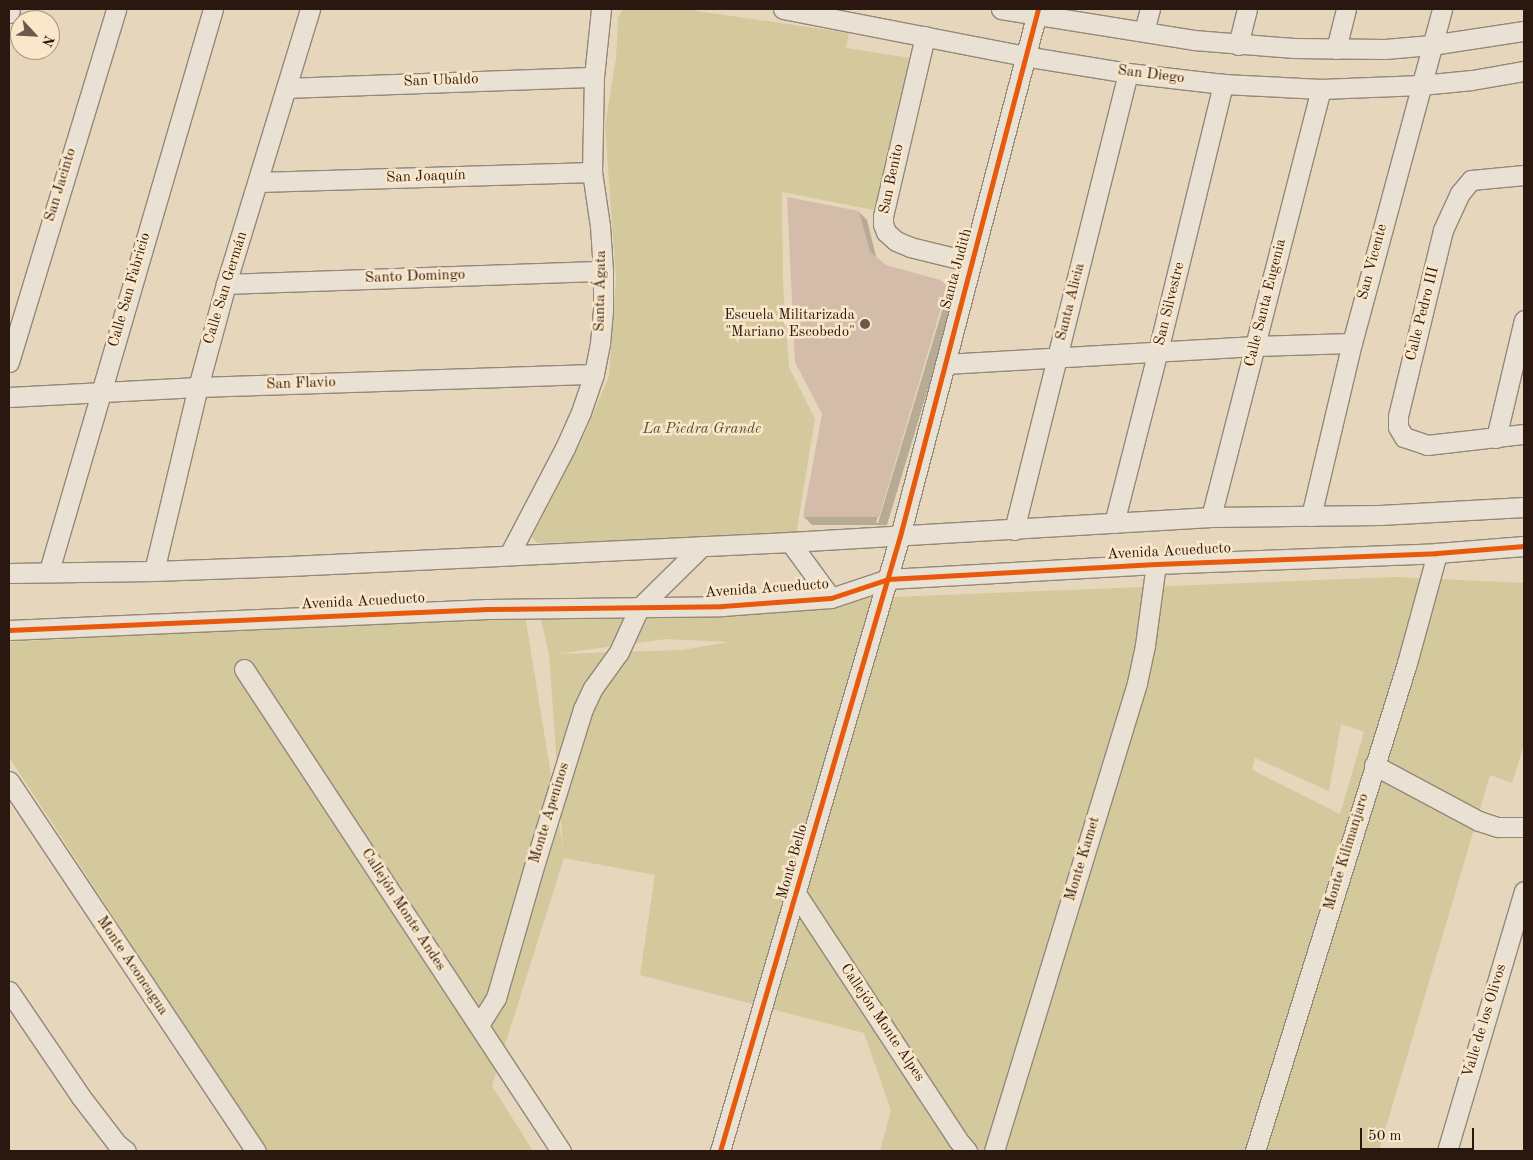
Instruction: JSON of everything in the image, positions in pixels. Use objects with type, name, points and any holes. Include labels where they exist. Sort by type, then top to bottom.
[{"type":"street","points":[[9,13],[10,9]]},
{"type":"street","name":"San Jacinto","points":[[9,362],[116,9]]},
{"type":"street","name":"Calle San Fabricio","points":[[49,572],[213,9]]},
{"type":"street","name":"Calle San Germán","points":[[154,571],[198,387],[226,284],[259,182],[310,9]]},
{"type":"street","name":"Santa Ágata","points":[[509,555],[565,448],[581,412],[594,374],[604,311],[600,226],[592,172],[594,77],[601,9]]},
{"type":"street","name":"San Diego","points":[[783,9],[1024,56],[1128,73],[1223,84],[1321,89],[1421,85],[1524,72]]},
{"type":"street","points":[[1001,9],[1038,11],[1144,31],[1238,45],[1385,49],[1431,46],[1524,31]]},
{"type":"street","points":[[1144,31],[1150,9]]},
{"type":"street","points":[[1238,45],[1247,9]]},
{"type":"street","points":[[1336,49],[1346,9]]},
{"type":"street","name":"San Vicente","points":[[1311,516],[1352,343],[1442,9]]},
{"type":"street","name":"Santa Judith","points":[[900,536],[1024,56],[1038,11]]},
{"type":"street","name":"San Benito","points":[[925,36],[883,216],[883,224],[886,232],[903,244],[971,262]]},
{"type":"street","name":"Santa Alicia","points":[[1014,530],[1128,73]]},
{"type":"street","name":"San Ubaldo","points":[[287,88],[594,77]]},
{"type":"street","name":"San Silvestre","points":[[1114,523],[1223,84]]},
{"type":"street","name":"Calle Santa Eugenia","points":[[1211,517],[1321,89]]},
{"type":"street","name":"San Joaquín","points":[[259,182],[592,172]]},
{"type":"street","name":"Calle Pedro III","points":[[1496,438],[1427,445],[1404,437],[1398,427],[1398,416],[1443,230],[1460,192],[1471,180],[1524,175]]},
{"type":"street","name":"Santo Domingo","points":[[226,284],[603,272]]},
{"type":"street","points":[[1524,320],[1496,438],[1524,434]]},
{"type":"street","points":[[945,364],[1158,351],[1352,343]]},
{"type":"street","name":"San Flavio","points":[[9,397],[198,387],[594,374]]},
{"type":"street","points":[[9,573],[154,571],[790,542],[1211,517],[1311,516],[1524,507]]},
{"type":"street","name":"Monte Bello","points":[[720,1151],[797,895],[900,536]]},
{"type":"street","points":[[790,542],[832,598]]},
{"type":"street","points":[[638,608],[702,546]]},
{"type":"street","name":"Avenida Acueducto","points":[[9,630],[488,609],[722,606],[832,598],[888,580],[1156,564],[1437,553],[1524,546]]},
{"type":"street","name":"Monte Kilimanjaro","points":[[1255,1151],[1407,664],[1437,553]]},
{"type":"street","name":"Monte Kamet","points":[[994,1151],[1136,683],[1145,645],[1156,564]]},
{"type":"street","name":"Monte Apeninos","points":[[479,1025],[496,998],[535,863],[583,709],[593,688],[618,652],[638,608]]},
{"type":"street","name":"Callejón Monte Andes","points":[[244,669],[561,1151]]},
{"type":"street","points":[[1374,765],[1479,822],[1498,827],[1524,827]]},
{"type":"street","name":"Monte Aconcagua","points":[[9,781],[256,1151]]},
{"type":"street","name":"Valle de los Olivos","points":[[1447,1151],[1524,891]]},
{"type":"street","name":"Callejón Monte Alpes","points":[[797,895],[957,1139],[967,1151]]},
{"type":"street","points":[[9,991],[50,1054],[118,1149]]},
{"type":"green space","name":"La Piedra Grande","points":[[623,9],[684,9],[849,33],[846,48],[910,58],[874,210],[782,192],[783,285],[789,367],[815,419],[796,535],[537,543],[532,537],[582,440],[609,376],[616,278],[605,126],[616,58],[618,18]]},
{"type":"green space","points":[[1395,577],[1524,583],[1524,744],[1512,783],[1490,775],[1379,1151],[880,1151],[891,1110],[864,1033],[640,975],[655,875],[564,858],[492,1086],[533,1151],[266,1151],[9,757],[9,642],[525,615],[563,849],[549,655],[539,611]],"holes":[[[666,639],[729,642],[682,650],[556,654]],[[1341,724],[1364,732],[1340,814],[1252,770],[1255,758],[1329,791]]]},
{"type":"building","name":"Escuela Militarizada \"Mariano Escobedo\"","points":[[787,197],[859,211],[870,252],[886,265],[940,280],[948,285],[879,517],[803,517],[822,414],[795,362]]},
{"type":"cycle path","points":[[720,1151],[900,536],[1038,9]]},
{"type":"cycle path","points":[[9,630],[488,609],[722,606],[831,598],[888,579],[1156,564],[1437,553],[1524,546]]},
{"type":"place","name":"Escuela Militarizada \"Mariano Escobedo\"","points":[[865,324]]}]
